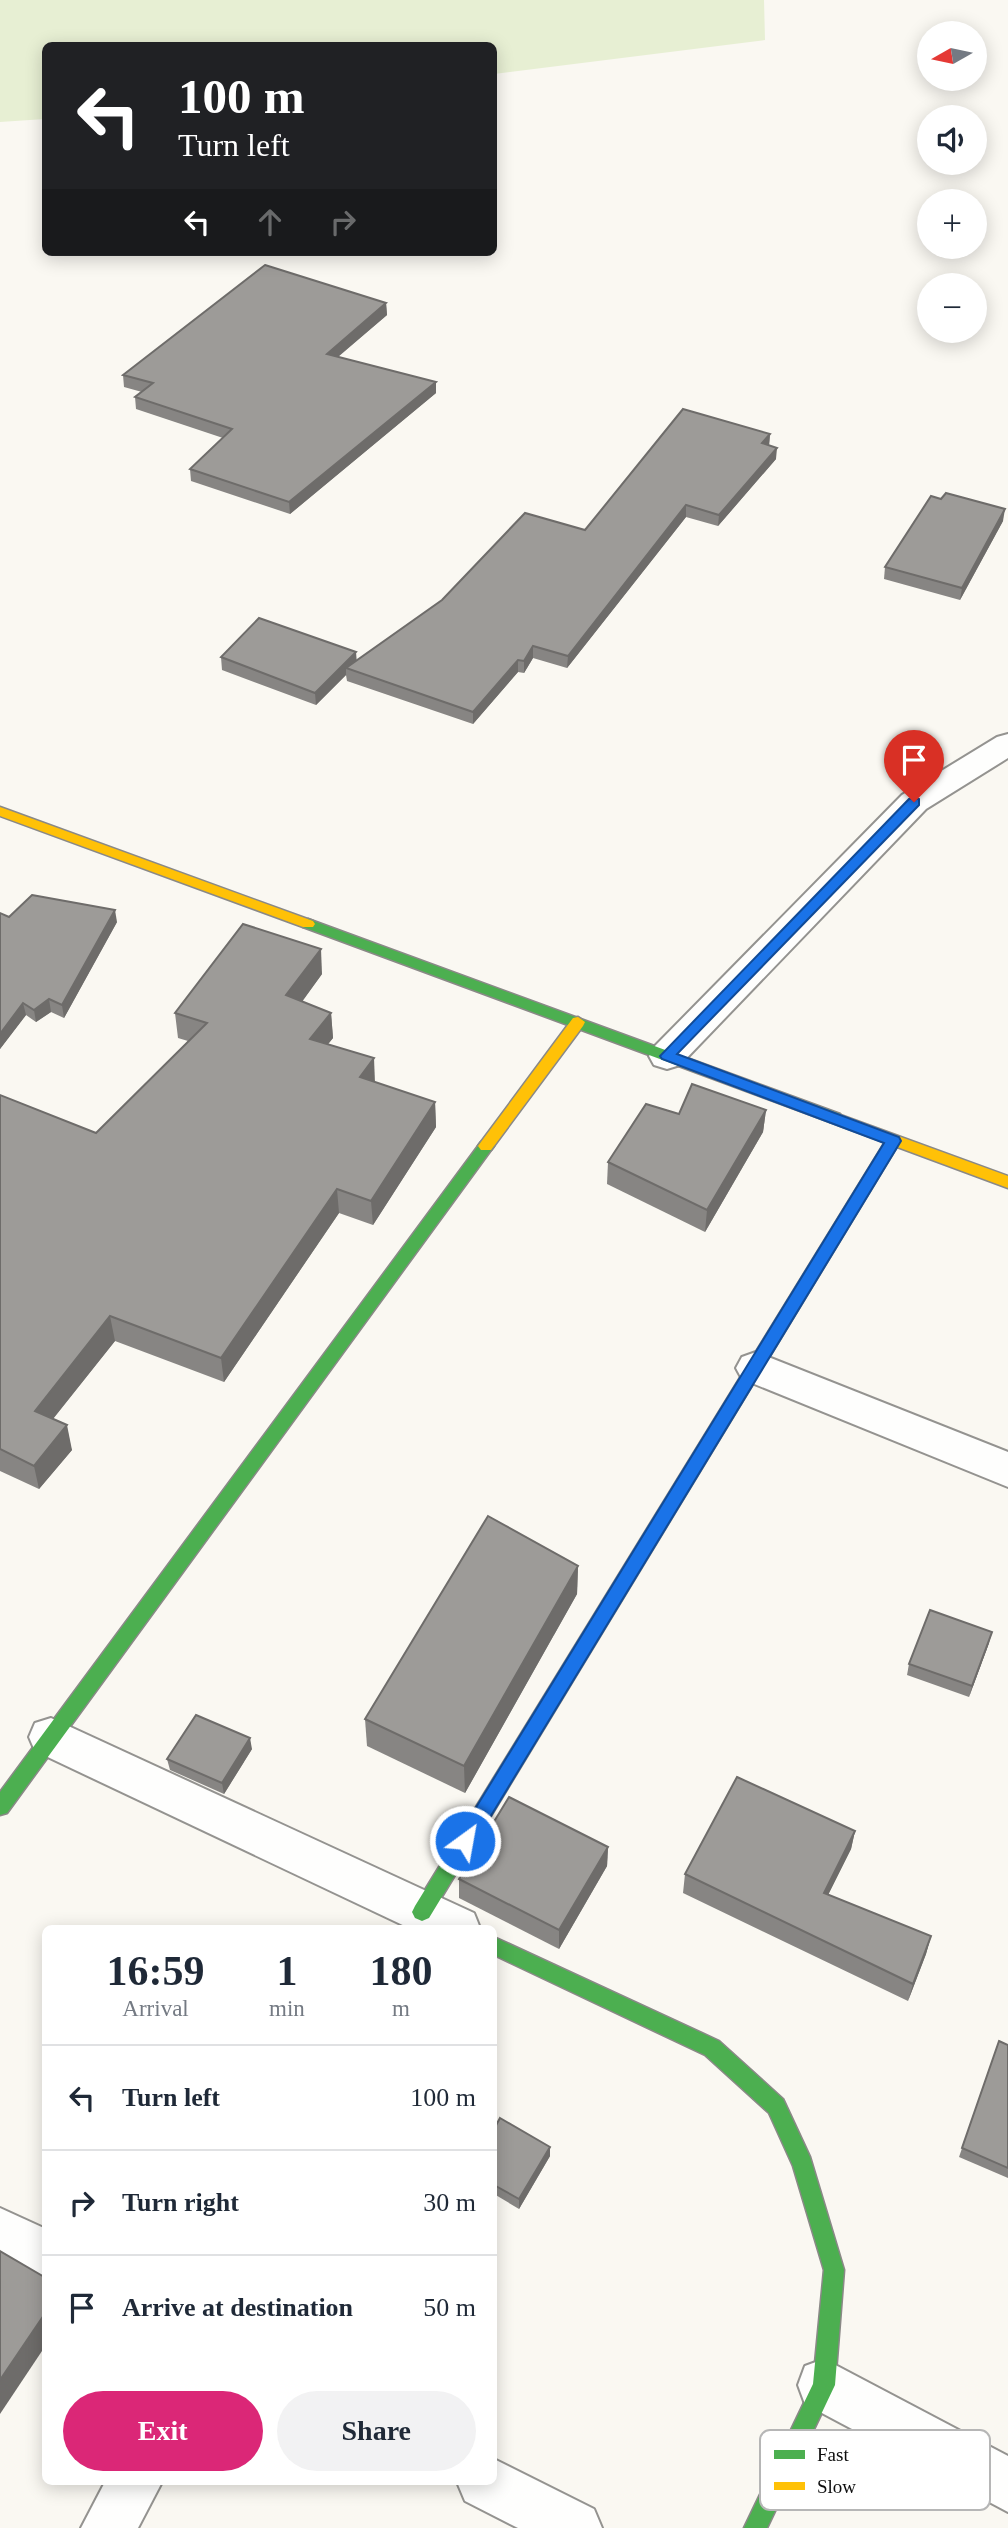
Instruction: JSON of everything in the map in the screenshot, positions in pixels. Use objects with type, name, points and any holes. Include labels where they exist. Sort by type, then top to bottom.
[{"type":"street","points":[[667,1056],[914,802],[1008,744]]},
{"type":"street","points":[[0,811],[1008,1182]]},
{"type":"street","points":[[0,1807],[578,1023]]},
{"type":"street","points":[[51,1737],[439,1920],[756,1368],[893,1141]]},
{"type":"street","points":[[756,1368],[1008,1470]]},
{"type":"street","points":[[497,1947],[712,2048],[776,2106],[803,2164],[834,2270],[824,2385],[802,2430]]},
{"type":"street","points":[[0,2232],[42,2254]]},
{"type":"street","points":[[824,2385],[907,2430]]},
{"type":"street","points":[[990,2475],[1008,2485]]},
{"type":"street","points":[[108,2528],[133,2485]]},
{"type":"street","points":[[490,2485],[575,2528]]},
{"type":"street","points":[[755,2528],[764,2510]]},
{"type":"green space","points":[[0,0],[764,0],[765,40],[497,74],[497,42],[42,42],[42,119],[0,122]]},
{"type":"building","points":[[265,265],[386,303],[327,354],[436,382],[289,502],[190,469],[232,429],[135,397],[153,383],[123,375]]},
{"type":"building","points":[[683,409],[770,434],[762,443],[777,448],[719,515],[686,505],[568,656],[533,646],[524,661],[518,660],[473,712],[346,668],[442,600],[525,513],[585,530]]},
{"type":"building","points":[[946,493],[1005,509],[962,588],[885,567],[931,496],[941,499]]},
{"type":"building","points":[[259,618],[356,652],[315,693],[221,657]]},
{"type":"building","points":[[32,895],[115,910],[62,1005],[49,999],[34,1010],[23,1003],[0,1034],[0,913],[9,917]]},
{"type":"building","points":[[243,924],[321,949],[286,995],[331,1013],[310,1039],[374,1058],[360,1077],[435,1102],[371,1201],[337,1189],[221,1358],[110,1316],[35,1411],[67,1425],[34,1466],[0,1449],[0,1095],[96,1133],[207,1023],[175,1013]]},
{"type":"building","points":[[692,1084],[766,1110],[707,1210],[608,1162],[646,1104],[679,1114]]},
{"type":"building","points":[[488,1516],[578,1566],[464,1766],[365,1719]]},
{"type":"building","points":[[930,1610],[992,1632],[972,1686],[909,1664]]},
{"type":"building","points":[[196,1715],[250,1738],[222,1783],[167,1759]]},
{"type":"building","points":[[737,1777],[855,1831],[824,1893],[931,1936],[913,1984],[685,1874]]},
{"type":"building","points":[[509,1797],[608,1847],[559,1930],[459,1879]]},
{"type":"building","points":[[999,2041],[1008,2045],[1008,2168],[962,2148]]},
{"type":"building","points":[[500,2118],[550,2147],[519,2199],[497,2187],[497,2124]]},
{"type":"building","points":[[0,2251],[42,2276],[42,2318],[0,2380]]},
{"type":"traffic: fast","points":[[308,924],[835,1118]]},
{"type":"traffic: fast","points":[[422,1912],[893,1141]]},
{"type":"traffic: fast","points":[[0,1807],[486,1146]]},
{"type":"traffic: fast","points":[[497,1947],[712,2048],[776,2106],[803,2164],[834,2270],[824,2385],[802,2430]]},
{"type":"traffic: fast","points":[[755,2528],[764,2510]]},
{"type":"traffic: slow","points":[[0,811],[308,924]]},
{"type":"traffic: slow","points":[[486,1146],[578,1022]]},
{"type":"traffic: slow","points":[[835,1118],[1008,1182]]},
{"type":"route","points":[[465,1841],[893,1141],[667,1056],[914,802]]}]
